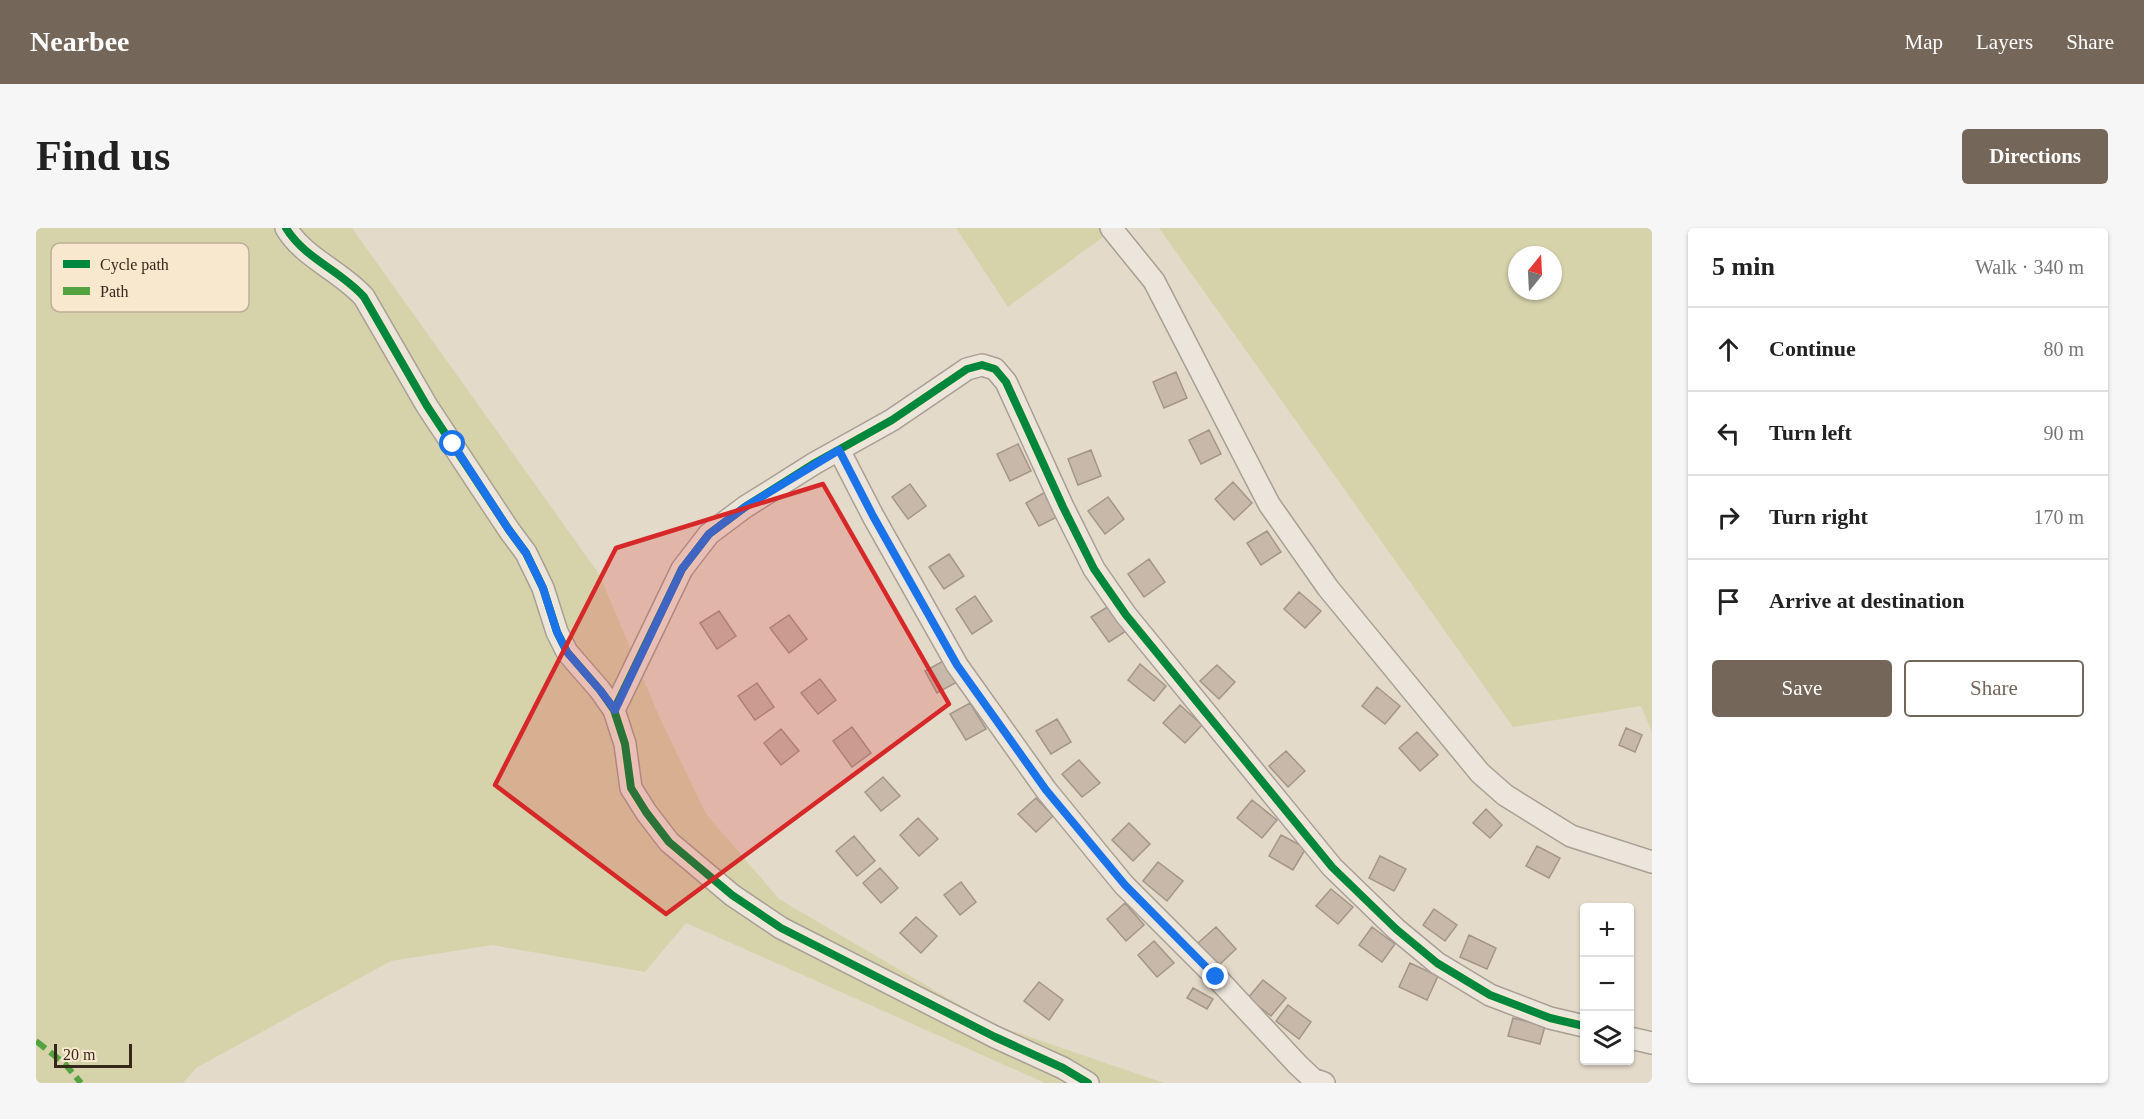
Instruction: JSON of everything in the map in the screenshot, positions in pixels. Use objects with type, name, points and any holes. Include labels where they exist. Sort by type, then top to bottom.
[{"type":"street","points":[[286,228],[291,236],[353,285],[364,297],[427,406],[526,553],[543,588],[557,632],[567,652],[615,710],[625,744],[631,788],[669,842],[732,895],[781,928],[995,1037],[1063,1068],[1088,1083]]},
{"type":"street","points":[[1111,228],[1154,280],[1269,504],[1328,588],[1480,773],[1505,795],[1571,836],[1652,862]]},
{"type":"street","points":[[615,710],[682,569],[709,534],[745,507],[892,420],[967,369],[982,365],[995,369],[1006,382],[1094,569],[1126,615],[1332,867],[1396,929],[1437,963],[1490,995],[1551,1018],[1580,1025]]},
{"type":"street","points":[[839,450],[873,516],[957,665],[1046,790],[1125,885],[1216,977],[1298,1065],[1313,1079],[1324,1083]]},
{"type":"street","points":[[1634,1039],[1652,1043]]},
{"type":"highlighted area","points":[[823,484],[949,704],[666,914],[495,785],[616,548]]},
{"type":"shaded area","points":[[36,228],[352,228],[599,574],[659,716],[706,814],[779,899],[992,1024],[1164,1083],[1045,1083],[686,923],[645,972],[492,945],[391,961],[196,1068],[183,1083],[36,1083]]},
{"type":"shaded area","points":[[956,228],[1115,228],[1008,307]]},
{"type":"shaded area","points":[[1159,228],[1652,228],[1652,732],[1641,706],[1513,727]]},
{"type":"building","points":[[1176,372],[1187,398],[1164,408],[1153,382]]},
{"type":"building","points":[[1209,430],[1221,454],[1201,464],[1189,440]]},
{"type":"building","points":[[1018,444],[1031,471],[1010,481],[997,454]]},
{"type":"building","points":[[1091,450],[1101,476],[1078,485],[1068,459]]},
{"type":"building","points":[[1233,482],[1252,503],[1234,520],[1215,499]]},
{"type":"building","points":[[910,484],[926,506],[908,519],[892,497]]},
{"type":"building","points":[[1047,491],[1061,515],[1039,526],[1026,503]]},
{"type":"building","points":[[1108,497],[1124,519],[1105,534],[1088,511]]},
{"type":"building","points":[[1267,531],[1281,552],[1261,565],[1247,543]]},
{"type":"building","points":[[949,554],[964,576],[944,589],[929,567]]},
{"type":"building","points":[[1149,559],[1165,582],[1144,597],[1128,574]]},
{"type":"building","points":[[1299,592],[1321,611],[1305,628],[1284,609]]},
{"type":"building","points":[[975,596],[992,621],[972,634],[956,609]]},
{"type":"building","points":[[1109,606],[1126,631],[1109,642],[1091,617]]},
{"type":"building","points":[[719,611],[736,636],[717,649],[700,623]]},
{"type":"building","points":[[789,615],[807,639],[789,653],[770,628]]},
{"type":"building","points":[[945,660],[957,682],[937,693],[925,671]]},
{"type":"building","points":[[1140,664],[1166,686],[1154,701],[1128,680]]},
{"type":"building","points":[[1217,665],[1235,682],[1219,699],[1200,681]]},
{"type":"building","points":[[820,679],[836,700],[818,714],[801,693]]},
{"type":"building","points":[[757,683],[774,707],[755,720],[738,696]]},
{"type":"building","points":[[1377,687],[1400,706],[1385,724],[1362,706]]},
{"type":"building","points":[[970,703],[986,729],[966,740],[950,714]]},
{"type":"building","points":[[1180,705],[1202,725],[1185,743],[1163,723]]},
{"type":"building","points":[[1057,719],[1071,742],[1051,754],[1036,731]]},
{"type":"building","points":[[852,727],[871,753],[852,767],[833,741]]},
{"type":"building","points":[[1626,728],[1642,735],[1635,752],[1619,745]]},
{"type":"building","points":[[781,729],[799,751],[781,765],[764,743]]},
{"type":"building","points":[[1417,732],[1438,755],[1420,771],[1399,748]]},
{"type":"building","points":[[1286,751],[1305,771],[1288,787],[1269,766]]},
{"type":"building","points":[[1079,760],[1100,783],[1082,797],[1062,774]]},
{"type":"building","points":[[883,777],[900,796],[881,811],[865,792]]},
{"type":"building","points":[[1036,798],[1053,816],[1036,832],[1018,814]]},
{"type":"building","points":[[1252,800],[1277,820],[1262,838],[1237,818]]},
{"type":"building","points":[[1486,809],[1502,825],[1490,838],[1473,823]]},
{"type":"building","points":[[918,818],[938,839],[919,856],[900,835]]},
{"type":"building","points":[[1129,823],[1150,844],[1133,861],[1112,840]]},
{"type":"building","points":[[1281,835],[1306,848],[1293,870],[1269,856]]},
{"type":"building","points":[[854,836],[875,861],[857,876],[836,851]]},
{"type":"building","points":[[1537,846],[1560,858],[1549,878],[1526,866]]},
{"type":"building","points":[[1380,856],[1406,869],[1394,891],[1369,878]]},
{"type":"building","points":[[1158,862],[1183,881],[1167,901],[1143,881]]},
{"type":"building","points":[[880,868],[898,888],[881,903],[863,883]]},
{"type":"building","points":[[961,882],[976,902],[960,915],[944,895]]},
{"type":"building","points":[[1331,889],[1353,907],[1338,924],[1316,906]]},
{"type":"building","points":[[1125,903],[1144,925],[1126,941],[1107,919]]},
{"type":"building","points":[[1434,909],[1457,925],[1445,941],[1423,925]]},
{"type":"building","points":[[916,917],[937,936],[921,953],[900,933]]},
{"type":"building","points":[[1216,927],[1236,949],[1218,966],[1198,943]]},
{"type":"building","points":[[1372,927],[1395,944],[1382,962],[1359,945]]},
{"type":"building","points":[[1469,935],[1496,948],[1487,969],[1460,957]]},
{"type":"building","points":[[1154,941],[1174,963],[1157,977],[1138,955]]},
{"type":"building","points":[[1410,963],[1438,976],[1427,1000],[1399,987]]},
{"type":"building","points":[[1263,980],[1286,998],[1271,1016],[1248,998]]},
{"type":"building","points":[[1039,982],[1063,1000],[1049,1020],[1024,1001]]},
{"type":"building","points":[[1193,988],[1213,999],[1207,1009],[1187,998]]},
{"type":"building","points":[[1288,1005],[1311,1022],[1299,1039],[1276,1021]]},
{"type":"building","points":[[1513,1018],[1545,1026],[1540,1044],[1508,1036]]},
{"type":"marked path","points":[[36,1041],[65,1064],[81,1083]]},
{"type":"cycle path","points":[[286,228],[303,248],[345,279],[364,297],[427,406],[526,553],[543,588],[557,632],[567,652],[614,710],[625,744],[631,788],[669,842],[732,895],[781,928],[995,1037],[1063,1068],[1088,1083]]},
{"type":"cycle path","points":[[614,710],[682,569],[709,534],[745,507],[815,463],[892,420],[967,369],[982,365],[995,369],[1006,382],[1094,569],[1126,615],[1332,867],[1396,929],[1437,963],[1490,995],[1550,1018],[1580,1025]]},
{"type":"route","points":[[453,444],[526,553],[543,588],[557,632],[567,652],[615,710],[682,569],[709,534],[745,507],[839,450],[873,516],[957,665],[1046,790],[1125,885],[1216,977]]}]
